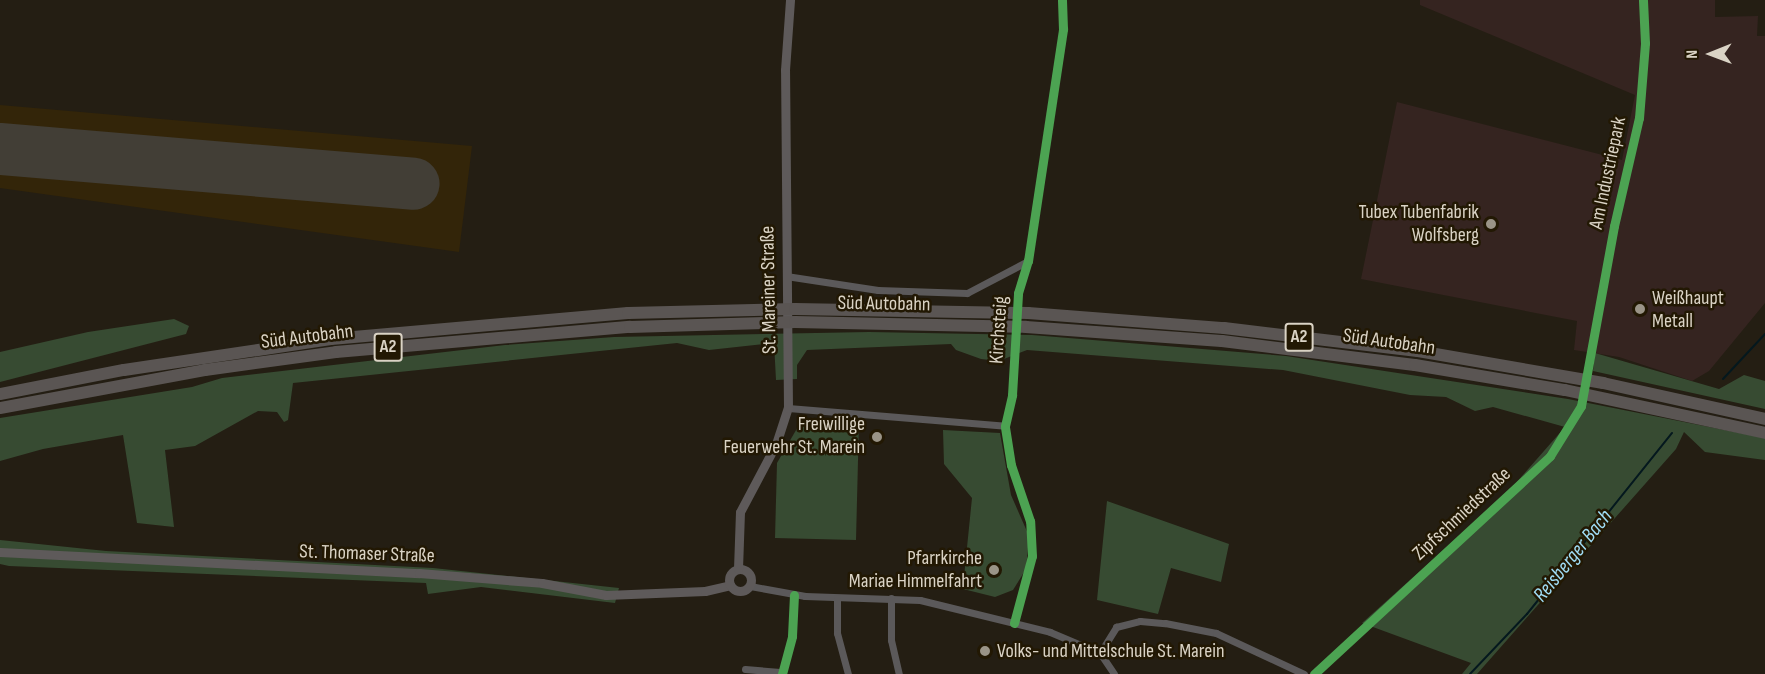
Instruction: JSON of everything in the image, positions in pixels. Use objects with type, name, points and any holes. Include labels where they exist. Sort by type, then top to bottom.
[{"type":"highway","name":"Süd Autobahn","points":[[0,394],[136,368],[331,339],[513,321],[779,309],[1007,312],[1224,328],[1418,351],[1568,376],[1765,419]]},
{"type":"highway","name":"Süd Autobahn","points":[[0,408],[205,370],[336,352],[490,336],[795,322],[1005,326],[1222,341],[1416,365],[1565,390],[1765,433]]},
{"type":"main road","name":"St. Mareiner Straße","points":[[738,569],[740,512],[776,444],[788,408],[785,70],[790,0]]},
{"type":"main road","name":"St. Thomaser Straße","points":[[0,552],[419,573],[542,584],[606,595],[705,591],[730,585]]},
{"type":"main road","points":[[738,569],[750,574],[750,586],[741,591],[730,585],[731,573],[738,569]]},
{"type":"street","name":"Kirchsteig","points":[[1014,623],[1032,556],[1030,520],[1011,465],[1005,426],[1012,396],[1018,293],[1028,261],[1064,29],[1062,0]]},
{"type":"street","name":"Am Industriepark","points":[[1590,352],[1639,118],[1645,43],[1643,0]]},
{"type":"street","points":[[786,276],[878,290],[967,293],[1028,261]]},
{"type":"street","name":"Zipfschmiedstraße","points":[[1314,674],[1550,456],[1581,406],[1590,352]]},
{"type":"street","points":[[788,408],[1005,426]]},
{"type":"street","points":[[750,586],[794,595],[920,600],[1050,632],[1100,653],[1114,674]]},
{"type":"street","points":[[745,669],[782,673],[792,636],[794,595]]},
{"type":"street","points":[[837,598],[837,633],[848,674]]},
{"type":"street","points":[[891,598],[891,640],[899,674]]},
{"type":"street","points":[[1100,653],[1116,627],[1140,621],[1165,622],[1216,633],[1304,674]]},
{"type":"shaded area","points":[[1420,0],[1715,0],[1715,17],[1758,16],[1757,36],[1765,36],[1765,303],[1709,371],[1692,381],[1619,357],[1574,350],[1577,321],[1361,279],[1397,102],[1622,160],[1635,95],[1420,5]]},
{"type":"shaded area","points":[[0,105],[472,146],[459,252],[0,188]]},
{"type":"green space","points":[[174,319],[189,326],[186,334],[0,382],[0,352],[88,332]]},
{"type":"green space","points":[[869,332],[1032,335],[1286,356],[1568,399],[1765,438],[1765,460],[1705,452],[1684,432],[1676,449],[1477,674],[1462,674],[1471,663],[1362,623],[1507,493],[1565,427],[1493,407],[1475,411],[1446,397],[1410,395],[1283,370],[1027,350],[999,361],[981,359],[956,350],[951,344],[807,350],[797,365],[797,379],[776,380],[774,343],[709,350],[677,343],[293,383],[288,420],[284,422],[277,412],[258,411],[195,446],[165,450],[174,527],[137,523],[123,435],[43,449],[0,461],[0,418],[192,387],[222,378],[505,345],[614,337]]},
{"type":"green space","points":[[1595,353],[1719,389],[1744,375],[1765,381],[1765,409],[1593,371]]},
{"type":"green space","points":[[803,418],[859,421],[856,540],[775,538],[777,463]]},
{"type":"green space","points":[[943,430],[1000,433],[1011,495],[1029,536],[1026,569],[1013,590],[995,597],[959,588],[960,577],[964,577],[972,498],[944,464]]},
{"type":"green space","points":[[1107,501],[1229,544],[1221,582],[1171,568],[1158,614],[1097,600]]},
{"type":"green space","points":[[0,540],[106,551],[433,568],[619,588],[615,603],[481,587],[428,594],[426,583],[9,566],[0,564]]},
{"type":"waterway","name":"Reisberger Bach","points":[[1723,379],[1765,334]]},
{"type":"waterway","name":"Reisberger Bach","points":[[1470,674],[1527,614],[1672,433]]},
{"type":"runway","points":[[0,149],[414,184]]},
{"type":"cycle path","points":[[1014,623],[1032,556],[1030,521],[1011,465],[1005,426],[1012,395],[1018,293],[1028,261],[1063,29],[1062,0]]},
{"type":"cycle path","points":[[1314,674],[1550,456],[1581,406],[1614,226],[1639,118],[1645,43],[1643,0]]},
{"type":"cycle path","points":[[782,674],[792,636],[794,595]]},
{"type":"place","name":"Tubex Tubenfabrik Wolfsberg","points":[[1491,224]]},
{"type":"place","name":"Weißhaupt Metall","points":[[1640,309]]},
{"type":"place","name":"Freiwillige Feuerwehr St. Marein","points":[[877,437]]},
{"type":"place","name":"Pfarrkirche Mariae Himmelfahrt","points":[[994,570]]},
{"type":"place","name":"Volks- und Mittelschule St. Marein","points":[[985,651]]}]
